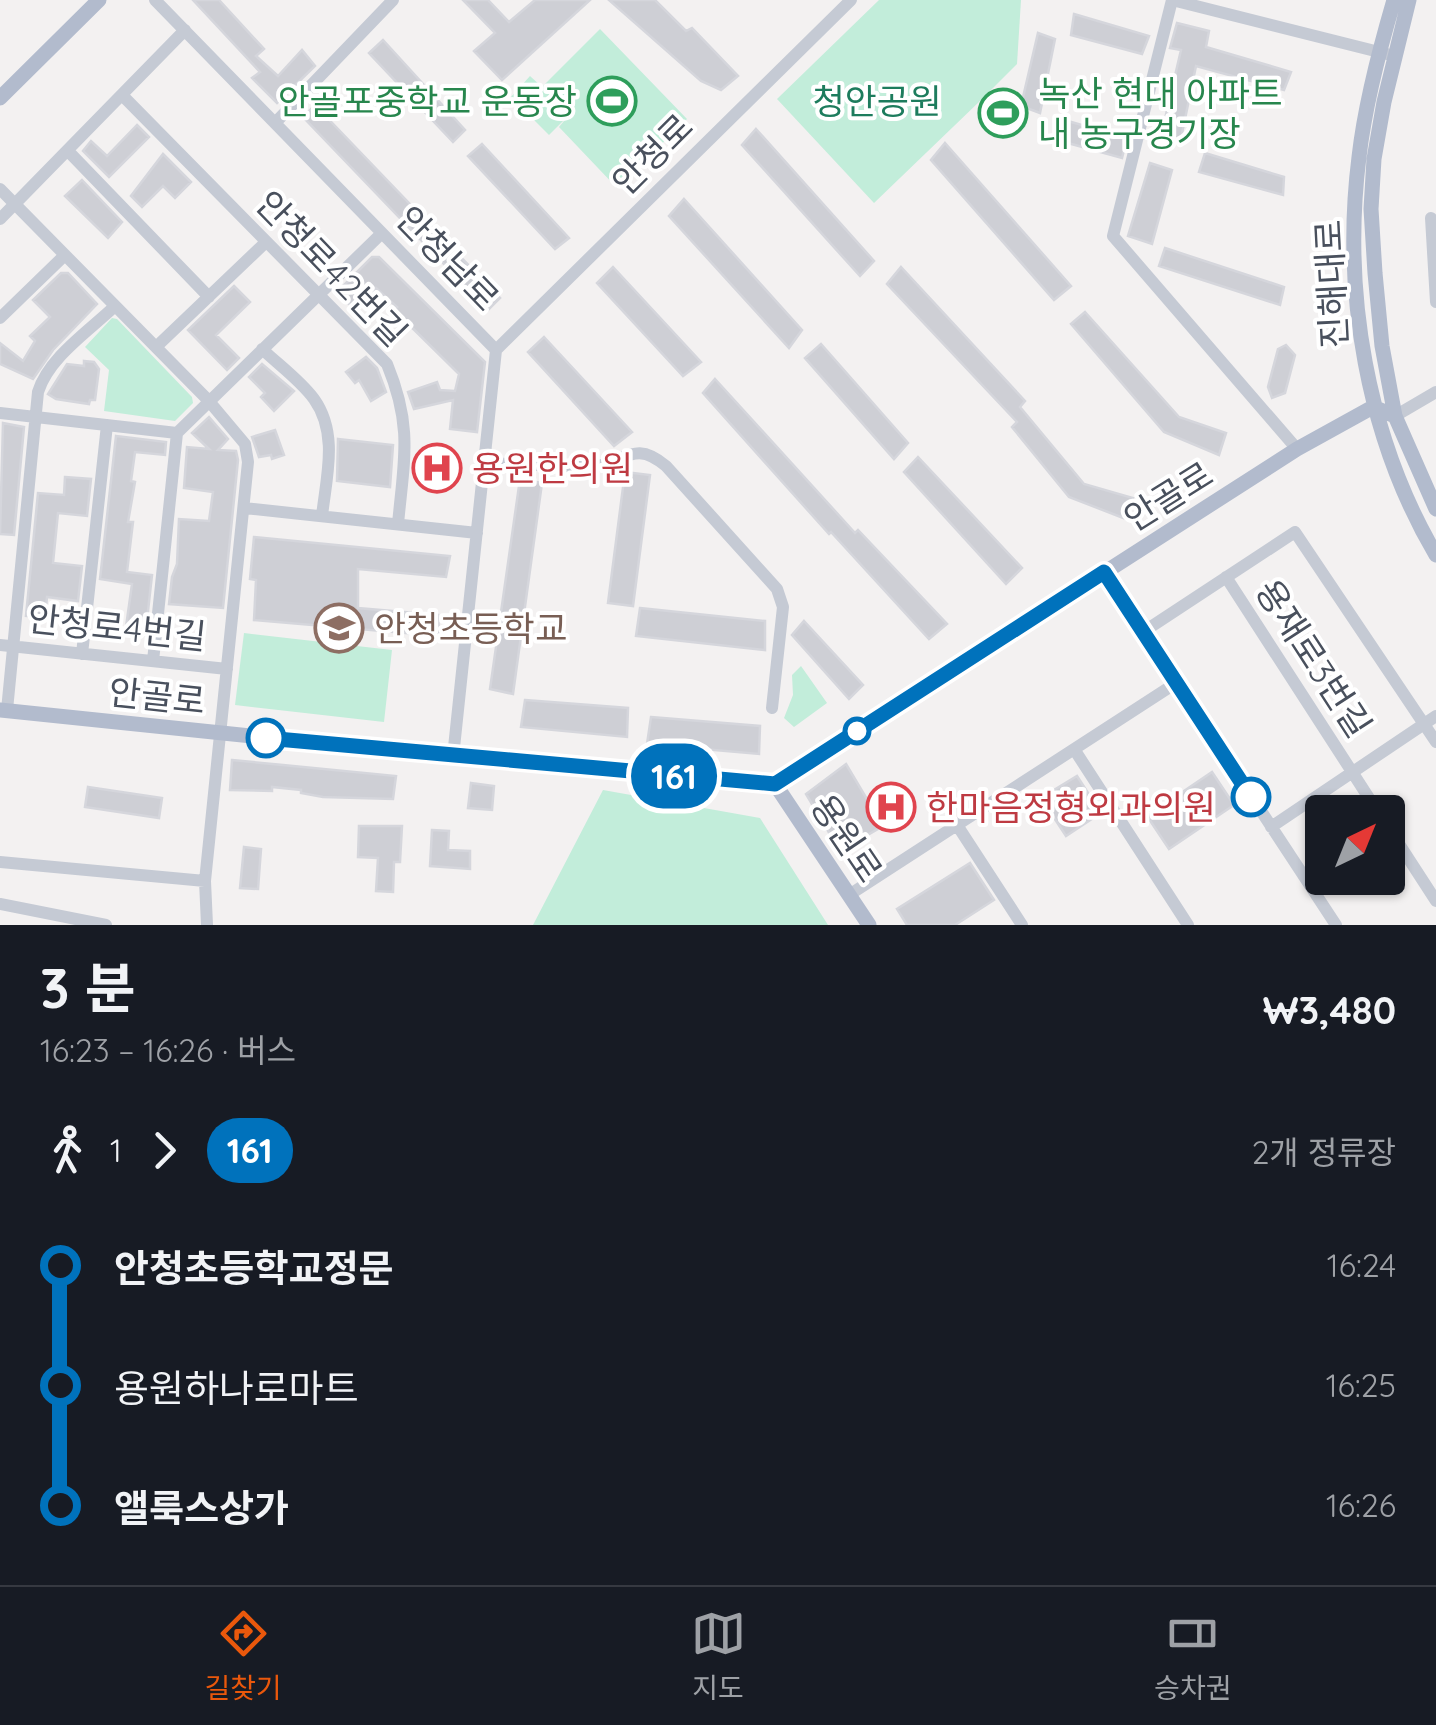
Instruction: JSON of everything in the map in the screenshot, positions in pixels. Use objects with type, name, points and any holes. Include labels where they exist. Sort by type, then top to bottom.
[{"type":"main road","points":[[0,98],[99,0]]},
{"type":"main road","name":"진해대로","points":[[1394,0],[1371,209],[1382,346],[1395,416],[1436,509]]},
{"type":"main road","name":"진해대로","points":[[1409,0],[1387,54],[1358,158],[1355,209],[1363,354],[1373,407],[1416,522],[1436,556]]},
{"type":"main road","points":[[1373,407],[1395,416]]},
{"type":"main road","name":"안골로","points":[[4,710],[453,757],[775,784],[1297,449],[1373,407]]},
{"type":"main road","name":"용원로","points":[[775,784],[869,925]]},
{"type":"street","name":"안청남로","points":[[155,0],[496,350],[453,757]]},
{"type":"street","points":[[275,122],[393,0]]},
{"type":"street","name":"안청로","points":[[496,350],[851,0]]},
{"type":"street","points":[[1297,449],[1113,236],[1172,0],[1387,54]]},
{"type":"street","points":[[0,219],[185,30]]},
{"type":"street","name":"안청로42번길","points":[[122,96],[387,364],[400,395],[407,433],[398,524]]},
{"type":"street","points":[[68,151],[209,297]]},
{"type":"street","points":[[0,189],[208,400],[245,444],[248,462],[244,508],[205,882],[207,925]]},
{"type":"street","points":[[1431,218],[1436,302]]},
{"type":"street","points":[[153,661],[176,433],[382,232]]},
{"type":"street","points":[[156,347],[266,242]]},
{"type":"street","points":[[0,318],[65,255]]},
{"type":"street","points":[[4,710],[6,646],[42,378],[116,306]]},
{"type":"street","points":[[262,349],[313,398],[325,418],[330,446],[322,516]]},
{"type":"street","points":[[1395,416],[1436,392]]},
{"type":"street","points":[[0,413],[176,433]]},
{"type":"street","points":[[82,654],[108,426]]},
{"type":"street","points":[[484,463],[604,466],[637,451],[654,456],[666,466],[777,590],[784,607],[772,708]]},
{"type":"street","points":[[244,508],[476,533]]},
{"type":"street","name":"용재로3번길","points":[[1143,632],[1295,532],[1430,720]]},
{"type":"street","points":[[1104,572],[1336,925]]},
{"type":"street","name":"용재로3번길","points":[[1226,577],[1367,795]]},
{"type":"street","name":"안청로4번길","points":[[6,646],[228,669]]},
{"type":"street","points":[[849,895],[1176,682]]},
{"type":"street","points":[[1271,827],[1430,720],[1436,742]]},
{"type":"street","points":[[1074,749],[1188,925]]},
{"type":"street","points":[[956,825],[1022,925]]},
{"type":"street","points":[[1405,852],[1436,900]]},
{"type":"street","points":[[0,862],[205,882]]},
{"type":"street","points":[[0,904],[106,925]]},
{"type":"green space","name":"청안공원","points":[[879,0],[1021,0],[1017,64],[987,94],[994,90],[1026,126],[1013,137],[980,101],[874,203],[777,99]]},
{"type":"green space","name":"안골포중학교 운동장","points":[[600,29],[687,119],[617,188],[559,127],[569,115],[549,135],[511,97],[530,76],[542,87]]},
{"type":"green space","points":[[112,318],[192,397],[193,403],[175,421],[104,411],[109,370],[85,347]]},
{"type":"green space","points":[[244,633],[392,650],[384,722],[235,705]]},
{"type":"green space","points":[[801,666],[827,703],[794,727],[784,718],[793,695],[792,675]]},
{"type":"green space","points":[[603,790],[760,818],[828,925],[533,925]]},
{"type":"building","points":[[193,0],[219,0],[264,49],[256,56],[278,76],[302,50],[315,66],[277,103],[252,78],[260,72]]},
{"type":"building","points":[[463,0],[488,0],[509,22],[535,0],[590,0],[502,80],[474,51],[495,33]]},
{"type":"building","points":[[609,0],[655,0],[686,31],[692,28],[738,76],[721,90],[701,81]]},
{"type":"building","points":[[1074,14],[1149,36],[1142,54],[1071,35]]},
{"type":"building","points":[[1177,23],[1209,31],[1206,47],[1291,72],[1284,90],[1196,66],[1180,143],[1161,136],[1181,50],[1170,48]]},
{"type":"building","points":[[1038,33],[1055,39],[1040,113],[1021,106]]},
{"type":"building","points":[[383,40],[465,130],[453,142],[369,53]]},
{"type":"building","points":[[315,105],[500,298],[488,310],[303,117]]},
{"type":"building","points":[[1061,119],[1127,138],[1122,158],[1057,140]]},
{"type":"building","points":[[137,125],[149,137],[109,177],[83,151],[91,141],[107,156]]},
{"type":"building","points":[[756,129],[874,261],[860,276],[742,145]]},
{"type":"building","points":[[945,143],[1071,286],[1054,300],[931,160]]},
{"type":"building","points":[[482,144],[569,238],[555,249],[468,156]]},
{"type":"building","points":[[1205,153],[1284,177],[1283,195],[1199,172]]},
{"type":"building","points":[[163,154],[191,182],[175,198],[163,186],[142,207],[131,196]]},
{"type":"building","points":[[1150,163],[1172,170],[1152,244],[1128,236]]},
{"type":"building","points":[[82,180],[122,222],[108,238],[65,196]]},
{"type":"building","points":[[684,199],[802,330],[789,348],[669,216]]},
{"type":"building","points":[[1165,248],[1284,287],[1280,305],[1159,266]]},
{"type":"building","points":[[372,257],[379,257],[485,362],[477,432],[450,429],[453,400],[414,409],[408,392],[437,382],[440,390],[455,391],[459,374],[394,310],[397,307],[376,288],[355,310],[337,292]]},
{"type":"building","points":[[613,267],[701,362],[683,376],[597,283]]},
{"type":"building","points":[[901,267],[1025,401],[1020,407],[1084,484],[1133,498],[1126,519],[1069,497],[1012,427],[1017,422],[887,284]]},
{"type":"building","points":[[61,273],[68,273],[97,304],[53,350],[33,379],[0,364],[0,343],[23,361],[35,341],[30,336],[50,317],[33,300]]},
{"type":"building","points":[[234,286],[250,302],[216,335],[239,358],[227,370],[188,330]]},
{"type":"building","points":[[1085,312],[1179,417],[1226,433],[1219,455],[1164,432],[1071,324]]},
{"type":"building","points":[[544,337],[632,432],[614,446],[528,352]]},
{"type":"building","points":[[821,344],[908,443],[894,459],[805,358]]},
{"type":"building","points":[[1286,345],[1295,355],[1285,393],[1272,398],[1268,387],[1278,349]]},
{"type":"building","points":[[366,357],[377,368],[386,392],[371,401],[359,380],[355,383],[346,372]]},
{"type":"building","points":[[84,361],[94,362],[99,369],[95,400],[89,404],[48,394],[67,364],[84,366]]},
{"type":"building","points":[[262,364],[294,391],[274,411],[261,397],[265,393],[249,377]]},
{"type":"building","points":[[715,379],[855,533],[858,530],[947,624],[929,639],[829,534],[703,393]]},
{"type":"building","points":[[209,417],[228,439],[218,450],[236,451],[238,460],[223,608],[169,604],[177,564],[179,519],[209,521],[213,492],[184,488],[187,447],[209,449],[192,433]]},
{"type":"building","points":[[3,423],[24,427],[14,535],[0,534]]},
{"type":"building","points":[[275,430],[284,455],[272,459],[271,455],[259,457],[252,437]]},
{"type":"building","points":[[116,436],[166,442],[165,455],[135,452],[131,481],[135,482],[128,522],[133,522],[127,572],[152,575],[146,629],[126,627],[132,584],[100,579]]},
{"type":"building","points":[[338,439],[393,445],[390,487],[337,481]]},
{"type":"building","points":[[918,457],[1022,568],[1006,584],[904,472]]},
{"type":"building","points":[[625,472],[650,475],[633,606],[608,603]]},
{"type":"building","points":[[65,477],[91,479],[87,516],[58,513],[53,563],[82,566],[78,601],[47,597],[45,618],[26,616],[38,493],[64,495]]},
{"type":"building","points":[[520,479],[542,483],[513,694],[490,689]]},
{"type":"building","name":"안청초등학교","points":[[254,537],[450,556],[446,577],[358,569],[358,608],[438,615],[439,636],[254,620],[256,580],[250,579]]},
{"type":"building","points":[[640,608],[765,621],[765,650],[636,636]]},
{"type":"building","points":[[804,621],[863,685],[849,699],[792,635]]},
{"type":"building","points":[[525,700],[628,708],[627,737],[521,727]]},
{"type":"building","points":[[651,717],[760,726],[759,754],[647,744]]},
{"type":"building","points":[[232,760],[396,776],[393,799],[323,797],[272,787],[272,791],[230,790]]},
{"type":"building","points":[[846,764],[883,826],[840,851],[806,794]]},
{"type":"building","points":[[1212,772],[1234,805],[1169,849],[1147,816]]},
{"type":"building","points":[[1077,776],[1101,813],[1066,836],[1041,798]]},
{"type":"building","points":[[471,783],[494,786],[492,810],[468,808]]},
{"type":"building","points":[[88,787],[162,798],[159,818],[85,807]]},
{"type":"building","points":[[359,826],[402,826],[400,862],[394,862],[393,892],[376,891],[378,858],[358,857]]},
{"type":"building","points":[[432,830],[449,831],[448,850],[470,851],[470,869],[430,866]]},
{"type":"building","points":[[244,847],[261,849],[258,889],[240,888]]},
{"type":"building","points":[[970,863],[994,900],[955,925],[907,925],[897,909]]},
{"type":"bus line","name":"161","points":[[266,738],[775,784],[1104,572],[1251,797]]},
{"type":"place","name":"안골포중학교 운동장","points":[[612,101]]},
{"type":"place","name":"녹산 현대 아파트 내 농구경기장","points":[[1003,113]]},
{"type":"place","name":"용원한의원","points":[[437,468]]},
{"type":"place","name":"안청초등학교","points":[[339,628]]},
{"type":"place","name":"한마음정형외과의원","points":[[891,807]]}]
